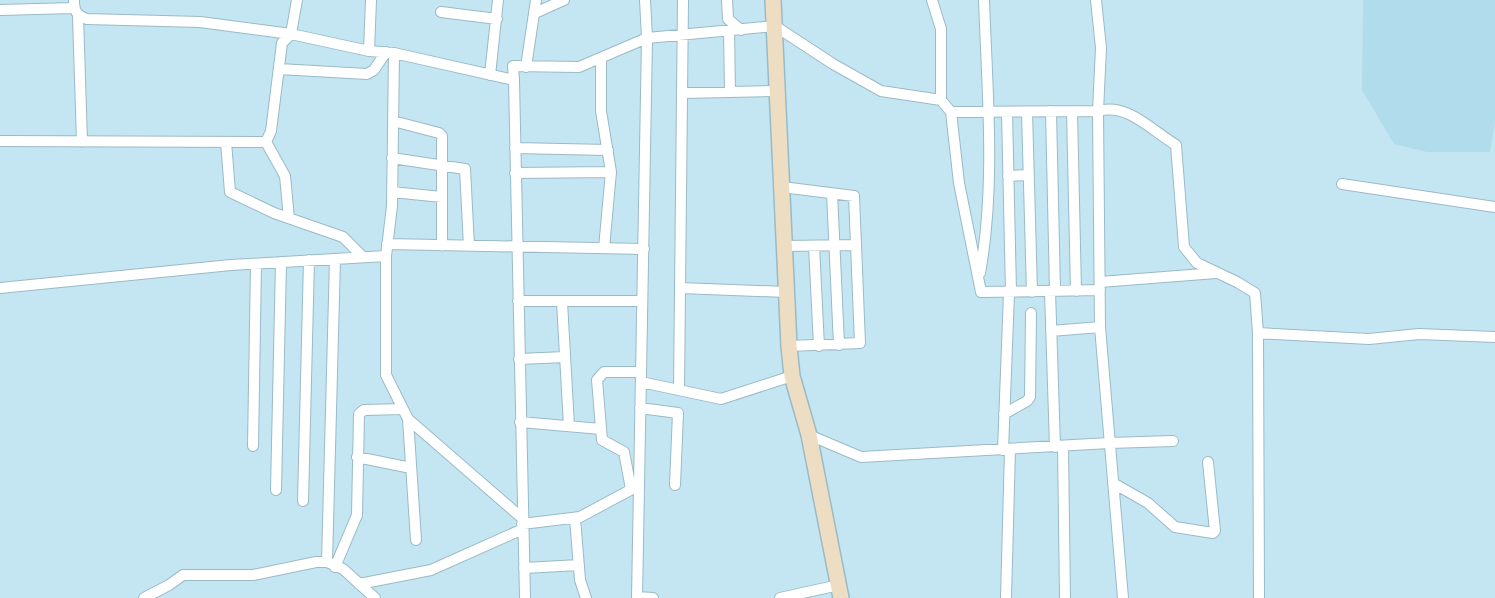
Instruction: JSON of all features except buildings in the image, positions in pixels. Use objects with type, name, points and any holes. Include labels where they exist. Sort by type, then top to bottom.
[{"type":"street","points":[[266,142],[272,131],[282,44],[291,34],[297,0]]},
{"type":"street","points":[[369,51],[372,0]]},
{"type":"street","points":[[490,75],[498,0]]},
{"type":"street","points":[[526,67],[536,0]]},
{"type":"street","points":[[535,13],[564,0]]},
{"type":"street","points":[[645,0],[647,38],[644,249],[640,408],[635,487],[637,597],[653,598]]},
{"type":"street","points":[[679,389],[683,0]]},
{"type":"street","points":[[727,0],[728,19],[741,30]]},
{"type":"street","points":[[773,0],[792,376],[809,435],[840,591],[780,598]]},
{"type":"street","points":[[932,0],[941,29],[941,100],[951,112],[959,183],[982,293],[1076,291],[1100,286],[1219,273]]},
{"type":"street","points":[[978,280],[987,232],[987,112],[984,0]]},
{"type":"street","points":[[1096,0],[1101,48],[1098,111],[1100,327],[1123,598]]},
{"type":"street","points":[[75,8],[82,142]]},
{"type":"street","points":[[0,10],[75,8],[87,19],[200,22],[291,34],[514,80]]},
{"type":"street","points":[[441,12],[496,18]]},
{"type":"street","points":[[525,598],[513,66],[579,66],[647,38],[775,26],[833,64],[881,91],[941,100]]},
{"type":"street","points":[[730,31],[730,92]]},
{"type":"street","points":[[279,70],[367,74],[374,70],[390,53]]},
{"type":"street","points":[[390,53],[393,121],[392,192],[386,256],[386,375],[408,419],[522,524]]},
{"type":"street","points":[[601,58],[601,111],[611,172],[604,248]]},
{"type":"street","points":[[683,93],[778,91]]},
{"type":"street","points":[[951,112],[1098,111],[1110,108],[1126,111],[1176,145],[1184,247],[1197,263],[1255,293],[1258,332],[1259,598]]},
{"type":"street","points":[[1051,111],[1053,291],[1051,331],[1059,447],[1065,598]]},
{"type":"street","points":[[1072,111],[1076,291]]},
{"type":"street","points":[[1006,598],[1006,450],[1004,414],[1010,293],[1007,112]]},
{"type":"street","points":[[1026,112],[1032,292]]},
{"type":"street","points":[[393,121],[441,134],[442,246]]},
{"type":"street","points":[[0,141],[266,142]]},
{"type":"street","points":[[226,142],[230,192],[288,218],[343,238],[363,258]]},
{"type":"street","points":[[266,142],[285,176],[288,218]]},
{"type":"street","points":[[515,148],[608,150]]},
{"type":"street","points":[[392,158],[466,170],[469,246]]},
{"type":"street","points":[[515,173],[611,172]]},
{"type":"street","points":[[1008,176],[1028,175]]},
{"type":"street","points":[[1342,184],[1495,207]]},
{"type":"street","points":[[782,187],[854,196],[860,343],[839,346],[789,346]]},
{"type":"street","points":[[392,192],[442,196]]},
{"type":"street","points":[[832,193],[839,346]]},
{"type":"street","points":[[387,244],[644,249]]},
{"type":"street","points":[[784,246],[856,245]]},
{"type":"street","points":[[814,246],[818,346]]},
{"type":"street","points":[[0,288],[256,264],[386,256]]},
{"type":"street","points":[[331,564],[336,259]]},
{"type":"street","points":[[303,502],[309,260]]},
{"type":"street","points":[[276,490],[281,262]]},
{"type":"street","points":[[253,446],[256,264]]},
{"type":"street","points":[[680,288],[787,292]]},
{"type":"street","points":[[518,301],[642,302]]},
{"type":"street","points":[[562,302],[569,426]]},
{"type":"street","points":[[1004,414],[1027,401],[1030,397],[1031,313]]},
{"type":"street","points":[[1051,331],[1100,327]]},
{"type":"street","points":[[1258,332],[1369,338],[1419,334],[1495,337]]},
{"type":"street","points":[[519,359],[565,357]]},
{"type":"street","points":[[635,487],[623,451],[603,441],[598,376],[604,372],[641,377],[721,399],[792,376]]},
{"type":"street","points":[[640,408],[678,413],[675,485]]},
{"type":"street","points":[[331,564],[357,515],[359,414],[364,410],[403,409]]},
{"type":"street","points":[[408,419],[416,540]]},
{"type":"street","points":[[520,422],[601,429]]},
{"type":"street","points":[[809,435],[862,458],[1059,447],[1109,442],[1173,441]]},
{"type":"street","points":[[357,457],[410,468]]},
{"type":"street","points":[[1113,483],[1149,504],[1175,527],[1213,533],[1215,531],[1208,462]]},
{"type":"street","points":[[359,584],[431,570],[522,524],[575,518],[635,487]]},
{"type":"street","points":[[575,518],[581,584],[586,598]]},
{"type":"street","points":[[144,598],[169,585],[183,575],[253,575],[316,562],[331,564],[343,569],[375,598]]},
{"type":"street","points":[[524,568],[579,565]]},
{"type":"shaded area","points":[[1363,0],[1495,0],[1495,122],[1490,152],[1427,152],[1394,144],[1362,90]]}]
